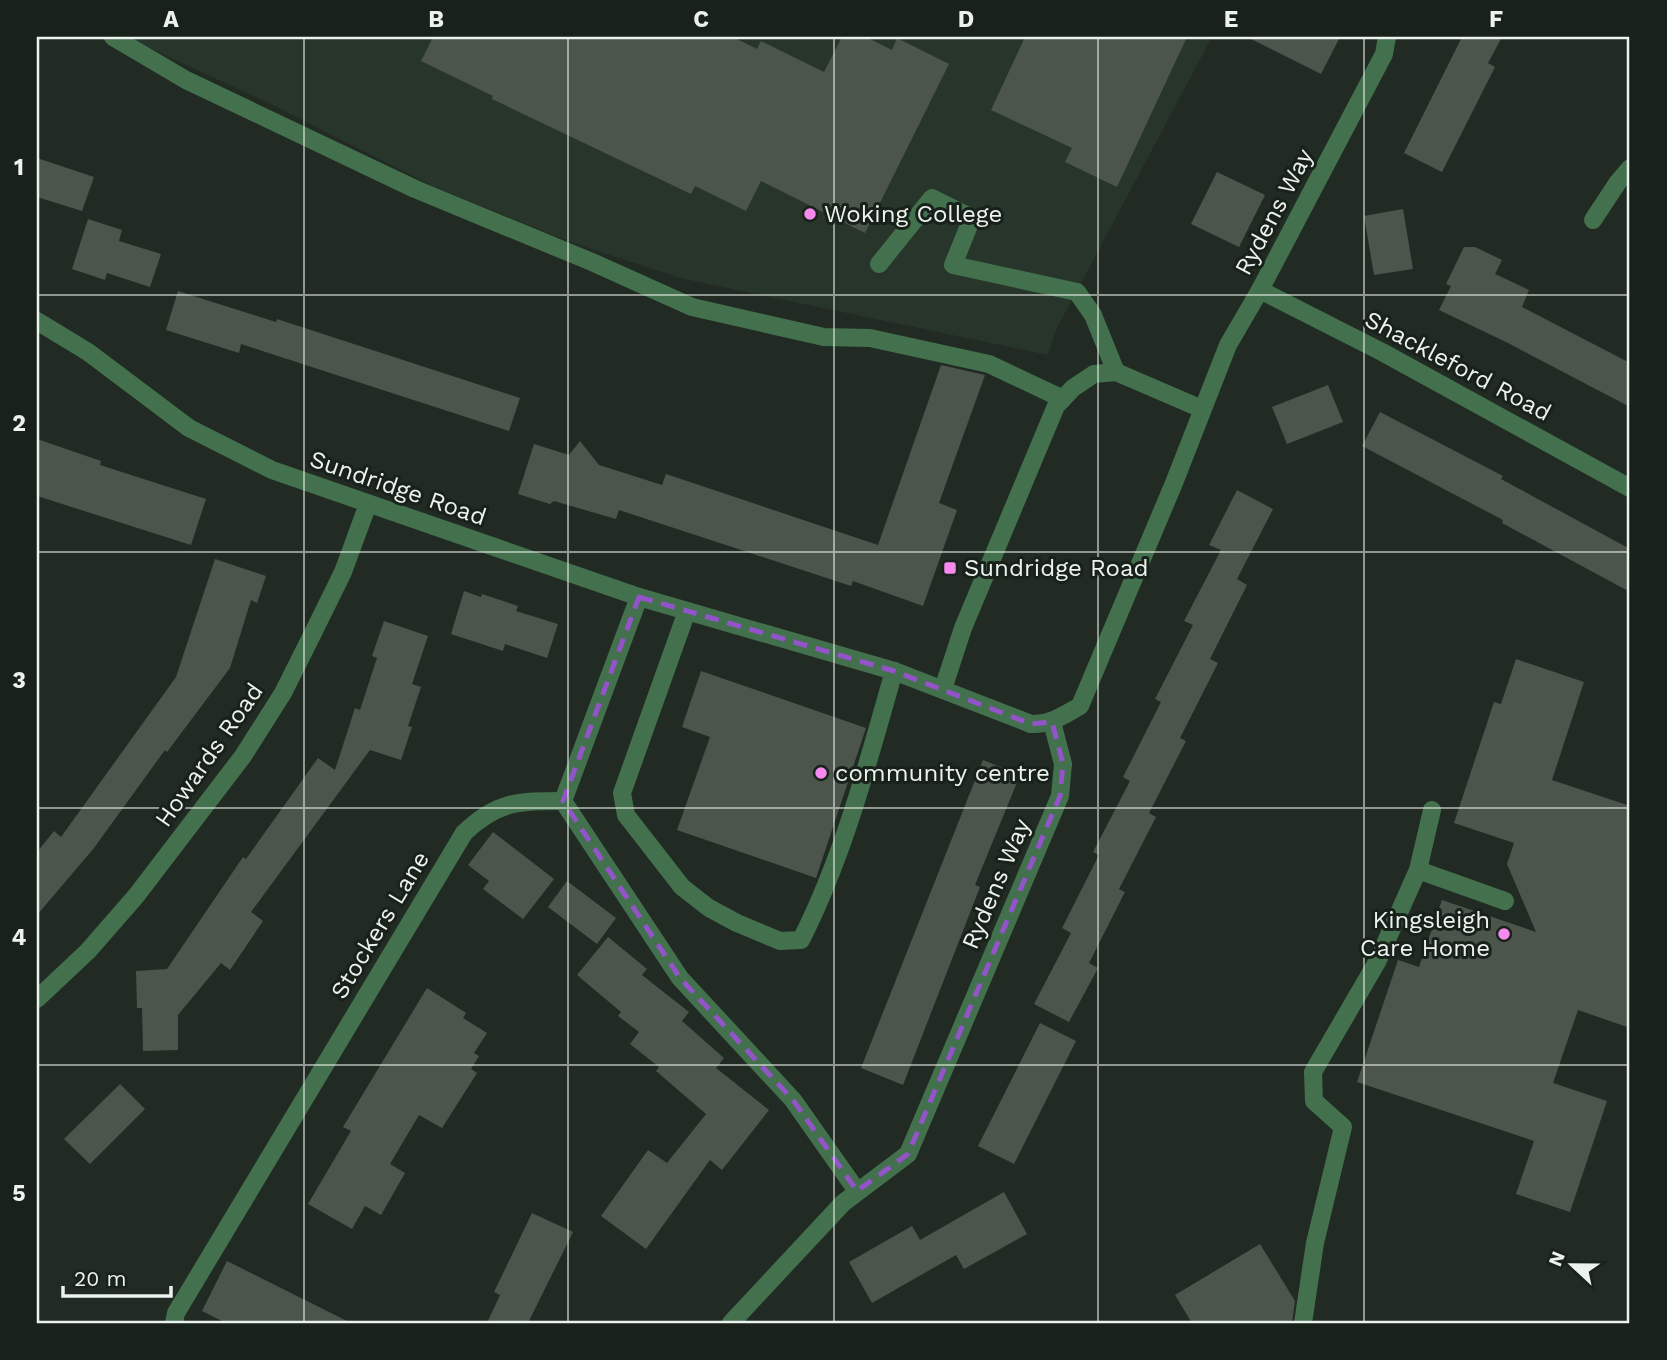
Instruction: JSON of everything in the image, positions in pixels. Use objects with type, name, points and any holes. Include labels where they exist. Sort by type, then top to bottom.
[{"type":"street","points":[[113,37],[187,80],[415,189],[592,262],[692,307],[824,337],[870,338],[989,364],[1063,399]]},
{"type":"street","name":"Rydens Way","points":[[857,1191],[908,1154],[1060,796],[1063,764],[1052,722],[1080,706],[1228,345],[1260,290],[1384,54],[1387,37]]},
{"type":"street","points":[[1593,220],[1630,168]]},
{"type":"street","points":[[879,264],[932,198],[972,218],[953,265],[1077,292],[1093,315],[1116,372]]},
{"type":"street","name":"Shackleford Road","points":[[1260,290],[1381,352],[1630,488]]},
{"type":"street","name":"Sundridge Road","points":[[37,321],[88,352],[145,397],[208,438],[272,470],[639,597],[894,671],[1031,724],[1052,722]]},
{"type":"street","points":[[943,689],[963,628],[1056,406],[1073,388],[1094,374],[1116,372],[1202,409]]},
{"type":"street","name":"Howards Road","points":[[37,999],[88,951],[136,896],[243,756],[283,693],[313,633],[343,572],[368,504]]},
{"type":"street","points":[[639,597],[563,801],[680,978],[793,1100],[857,1191],[731,1323]]},
{"type":"street","points":[[687,611],[622,793],[626,815],[682,887],[709,908],[780,941],[801,940],[818,908],[853,814],[894,671]]},
{"type":"street","name":"Stockers Lane","points":[[174,1323],[176,1313],[464,833],[480,818],[503,806],[527,801],[563,801]]},
{"type":"street","points":[[1303,1323],[1315,1243],[1343,1127],[1314,1101],[1313,1072],[1377,962],[1418,870],[1432,810]]},
{"type":"street","points":[[1418,870],[1505,901]]},
{"type":"highlighted area","points":[[639,597],[894,671],[1031,724],[1052,722],[1063,764],[1060,796],[908,1154],[857,1191],[793,1100],[680,978],[563,801]]},
{"type":"shaded area","name":"Woking College","points":[[126,37],[1212,37],[1056,330],[1048,355],[680,278],[570,242],[432,186],[273,105]]},
{"type":"building","points":[[433,37],[733,37],[757,49],[761,41],[824,72],[842,37],[866,37],[892,50],[897,38],[949,64],[865,233],[761,181],[746,211],[695,186],[691,194],[492,99],[493,96],[421,61]]},
{"type":"building","points":[[1025,37],[1187,37],[1117,187],[1065,162],[1072,148],[991,110]]},
{"type":"building","points":[[1247,37],[1340,37],[1321,74]]},
{"type":"building","points":[[1462,37],[1502,37],[1488,63],[1495,67],[1442,172],[1404,153]]},
{"type":"building","points":[[37,158],[94,177],[82,211],[37,197]]},
{"type":"building","points":[[1217,172],[1265,195],[1239,247],[1191,224]]},
{"type":"building","points":[[1403,209],[1413,269],[1374,275],[1364,216]]},
{"type":"building","points":[[88,219],[122,230],[119,241],[161,254],[150,287],[107,273],[105,280],[72,269]]},
{"type":"building","points":[[1464,247],[1475,247],[1502,260],[1495,274],[1529,290],[1522,307],[1630,363],[1630,407],[1439,310],[1451,286],[1446,284]]},
{"type":"building","points":[[178,291],[276,322],[277,319],[520,398],[509,431],[241,344],[239,353],[166,330]]},
{"type":"building","points":[[941,365],[985,375],[939,503],[957,510],[923,606],[853,581],[851,586],[619,510],[616,519],[554,501],[550,504],[518,494],[534,444],[569,455],[580,441],[599,465],[662,485],[666,474],[878,545]]},
{"type":"building","points":[[1328,385],[1343,422],[1287,444],[1272,407]]},
{"type":"building","points":[[1380,412],[1503,476],[1501,479],[1630,549],[1630,592],[1502,523],[1503,520],[1362,446]]},
{"type":"building","points":[[37,439],[101,461],[100,465],[206,499],[191,545],[37,496]]},
{"type":"building","points":[[1237,490],[1273,509],[1237,579],[1247,585],[1210,659],[1218,663],[1180,738],[1186,741],[1149,813],[1156,817],[1119,889],[1125,892],[1089,963],[1098,968],[1069,1022],[1034,1004],[1071,933],[1062,928],[1099,855],[1093,852],[1130,781],[1123,777],[1161,702],[1155,699],[1193,625],[1184,621],[1221,550],[1209,545]]},
{"type":"building","points":[[215,559],[266,576],[257,603],[251,600],[230,668],[167,752],[165,750],[94,848],[37,915],[37,852],[54,831],[61,837],[176,677]]},
{"type":"building","points":[[464,591],[518,606],[516,611],[558,624],[547,658],[505,644],[503,651],[451,634]]},
{"type":"building","points":[[384,621],[428,636],[412,684],[421,687],[408,726],[412,727],[401,760],[370,750],[251,912],[263,921],[230,970],[221,963],[178,1015],[178,1050],[143,1051],[142,1008],[137,1008],[136,971],[167,969],[243,857],[246,859],[318,758],[335,770],[355,708],[360,710],[377,658],[372,656]]},
{"type":"building","name":"Kingsleigh Care Home","points":[[1516,659],[1584,682],[1552,780],[1630,806],[1630,1028],[1578,1010],[1553,1083],[1607,1101],[1570,1212],[1516,1194],[1534,1141],[1357,1082],[1398,960],[1419,967],[1442,900],[1536,932],[1507,864],[1514,843],[1454,823],[1494,702],[1501,704]]},
{"type":"building","name":"community centre","points":[[701,671],[866,728],[816,878],[677,830],[710,737],[682,727]]},
{"type":"building","points":[[983,760],[1020,775],[975,885],[980,887],[903,1085],[861,1068]]},
{"type":"building","points":[[493,832],[554,879],[523,919],[483,889],[489,881],[468,865]]},
{"type":"building","points":[[567,881],[616,918],[597,944],[548,907]]},
{"type":"building","points":[[608,937],[647,969],[642,975],[689,1012],[682,1021],[724,1058],[716,1068],[769,1110],[722,1170],[710,1160],[646,1249],[601,1216],[648,1150],[667,1163],[706,1114],[656,1071],[659,1067],[630,1044],[639,1032],[618,1016],[621,1012],[577,975]]},
{"type":"building","points":[[427,988],[466,1013],[463,1018],[487,1033],[474,1053],[479,1056],[471,1069],[477,1073],[442,1128],[419,1115],[390,1164],[405,1173],[381,1215],[365,1206],[352,1229],[308,1204],[351,1131],[343,1127]]},
{"type":"building","points":[[1040,1023],[1076,1041],[1014,1164],[978,1146]]},
{"type":"building","points":[[120,1084],[145,1109],[90,1164],[64,1139]]},
{"type":"building","points":[[1004,1192],[1027,1234],[964,1269],[956,1255],[872,1303],[849,1262],[912,1226],[920,1240]]},
{"type":"building","points":[[532,1213],[573,1232],[528,1323],[487,1323],[500,1295],[494,1292]]},
{"type":"building","points":[[1260,1244],[1295,1301],[1292,1323],[1192,1323],[1175,1295]]},
{"type":"building","points":[[227,1261],[351,1323],[226,1323],[202,1311]]},
{"type":"place","name":"Woking College","points":[[810,214]]},
{"type":"place","name":"Sundridge Road","points":[[950,568]]},
{"type":"place","name":"community centre","points":[[821,773]]},
{"type":"place","name":"Kingsleigh Care Home","points":[[1504,934]]}]
